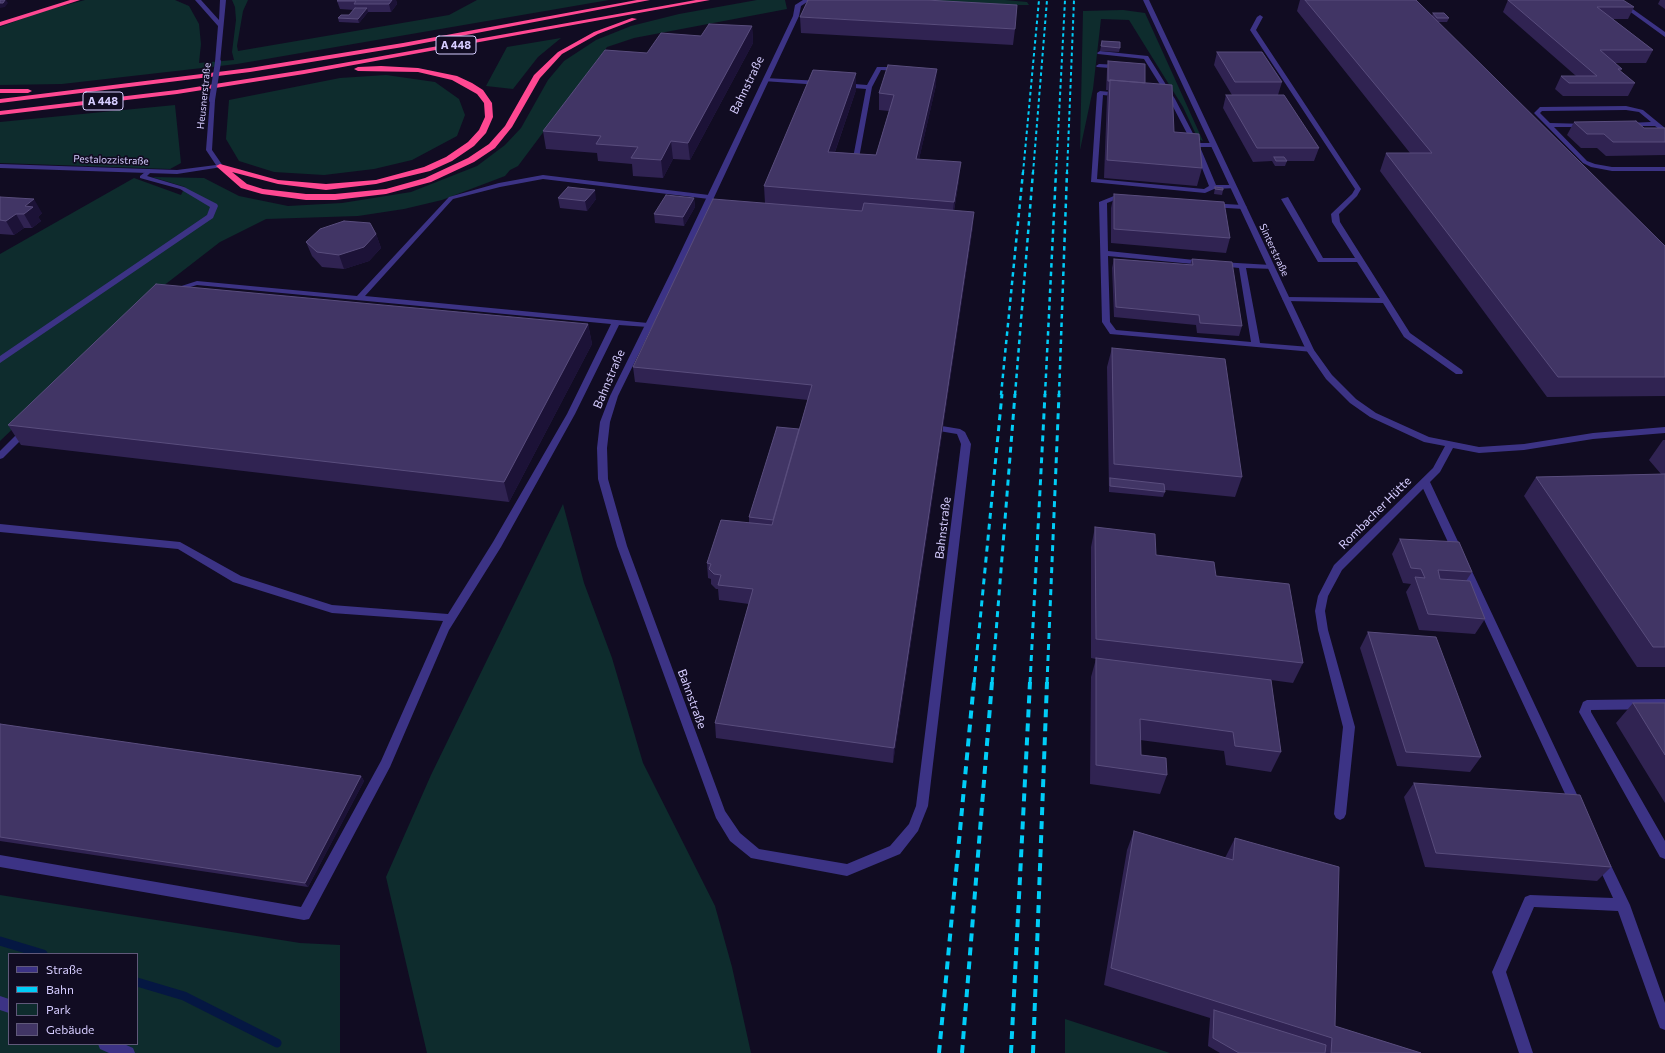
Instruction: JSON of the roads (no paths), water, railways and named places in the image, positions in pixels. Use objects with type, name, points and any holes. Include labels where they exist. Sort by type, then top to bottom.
[{"type":"highway","points":[[0,16],[54,0]]},
{"type":"highway","points":[[0,24],[77,0]]},
{"type":"highway","name":"A 448","points":[[0,101],[139,85],[332,57],[647,0]]},
{"type":"highway","name":"A 448","points":[[0,113],[205,88],[312,71],[707,0]]},
{"type":"highway","points":[[220,166],[244,186],[270,192],[306,197],[335,197],[386,191],[428,180],[471,160],[492,146],[508,127],[540,73],[570,46],[621,23],[642,17],[702,5],[715,0]]},
{"type":"highway","points":[[205,88],[358,69],[400,69],[454,78],[480,92],[488,103],[489,117],[483,131],[470,144],[449,159],[427,169],[402,176],[376,182],[326,187],[278,182],[220,166]]},
{"type":"highway","points":[[0,91],[47,91],[139,85]]},
{"type":"street","points":[[198,0],[220,25]]},
{"type":"street","name":"Heusnerstraße","points":[[220,166],[209,150],[212,100],[218,62],[223,0]]},
{"type":"street","name":"Bahnstraße","points":[[807,0],[798,5],[796,16],[764,80],[709,202],[614,396],[605,422],[602,448],[603,479],[622,546],[720,814],[735,837],[756,854],[847,870],[895,850],[914,827],[922,806],[966,444],[960,432],[942,429]]},
{"type":"street","name":"Sinterstraße","points":[[1146,0],[1310,350],[1329,377],[1353,401],[1398,428],[1426,440],[1450,445]]},
{"type":"street","points":[[1617,0],[1665,35]]},
{"type":"street","points":[[1260,17],[1253,30],[1358,190],[1355,195],[1335,214],[1336,222],[1407,335],[1459,372]]},
{"type":"street","points":[[1100,53],[1146,57],[1168,99],[1196,145],[1213,186]]},
{"type":"street","points":[[1099,66],[1130,68]]},
{"type":"street","points":[[856,158],[869,87],[879,68],[908,69]]},
{"type":"street","points":[[1146,70],[1154,70]]},
{"type":"street","points":[[764,80],[824,84]]},
{"type":"street","points":[[831,84],[869,87]]},
{"type":"street","points":[[1129,96],[1100,93],[1093,181],[1205,191],[1213,186],[1234,187]]},
{"type":"street","points":[[1665,132],[1640,111],[1626,108],[1540,109],[1537,113],[1585,162],[1593,166],[1612,169],[1665,169]]},
{"type":"street","points":[[1618,125],[1657,124]]},
{"type":"street","points":[[1548,125],[1595,125]]},
{"type":"street","points":[[1196,145],[1214,145]]},
{"type":"street","name":"Pestalozzistraße","points":[[0,166],[192,171],[220,166]]},
{"type":"street","points":[[0,360],[210,216],[214,206],[182,188],[142,177],[150,171]]},
{"type":"street","points":[[360,297],[451,198],[499,185],[543,177],[709,202]]},
{"type":"street","points":[[1136,200],[1114,198],[1103,202],[1106,322],[1113,332],[1310,350]]},
{"type":"street","points":[[1285,199],[1321,260],[1360,260]]},
{"type":"street","points":[[1204,205],[1243,207]]},
{"type":"street","points":[[1104,253],[1242,266],[1271,267]]},
{"type":"street","points":[[1242,266],[1256,345]]},
{"type":"street","points":[[162,294],[177,288],[197,283],[648,325]]},
{"type":"street","points":[[1286,299],[1386,301]]},
{"type":"street","points":[[0,861],[304,914],[386,763],[444,629],[497,544],[571,414],[616,322]]},
{"type":"street","points":[[0,456],[34,422]]},
{"type":"street","points":[[1450,445],[1479,450],[1524,447],[1593,436],[1665,430]]},
{"type":"street","name":"Rombacher Hütte","points":[[1340,814],[1349,727],[1323,630],[1320,611],[1323,596],[1338,568],[1437,470],[1450,445]]},
{"type":"street","points":[[1425,482],[1582,819]]},
{"type":"street","points":[[0,528],[180,546],[237,579],[332,609],[452,618]]},
{"type":"street","points":[[1665,704],[1587,705],[1585,712],[1665,854]]},
{"type":"street","points":[[1596,848],[1623,905],[1665,1023]]},
{"type":"street","points":[[1526,1053],[1499,972],[1530,901],[1623,905]]},
{"type":"street","points":[[108,1045],[128,1053]]},
{"type":"waterway","points":[[0,941],[40,953]]},
{"type":"waterway","points":[[138,982],[184,996],[277,1043]]},
{"type":"railway","points":[[1023,173],[1039,0]]},
{"type":"railway","points":[[1033,173],[1047,0]]},
{"type":"railway","points":[[1056,173],[1065,0]]},
{"type":"railway","points":[[1067,173],[1074,0]]},
{"type":"railway","points":[[1001,395],[1023,172]]},
{"type":"railway","points":[[1015,395],[1033,172]]},
{"type":"railway","points":[[1045,395],[1056,172]]},
{"type":"railway","points":[[1059,395],[1067,172]]},
{"type":"railway","points":[[974,683],[1002,394]]},
{"type":"railway","points":[[992,683],[1015,394]]},
{"type":"railway","points":[[1030,683],[1045,394]]},
{"type":"railway","points":[[1047,683],[1059,394]]},
{"type":"railway","points":[[939,1053],[974,682]]},
{"type":"railway","points":[[962,1053],[992,682]]},
{"type":"railway","points":[[1011,1053],[1030,682]]},
{"type":"railway","points":[[1033,1053],[1047,682]]}]
